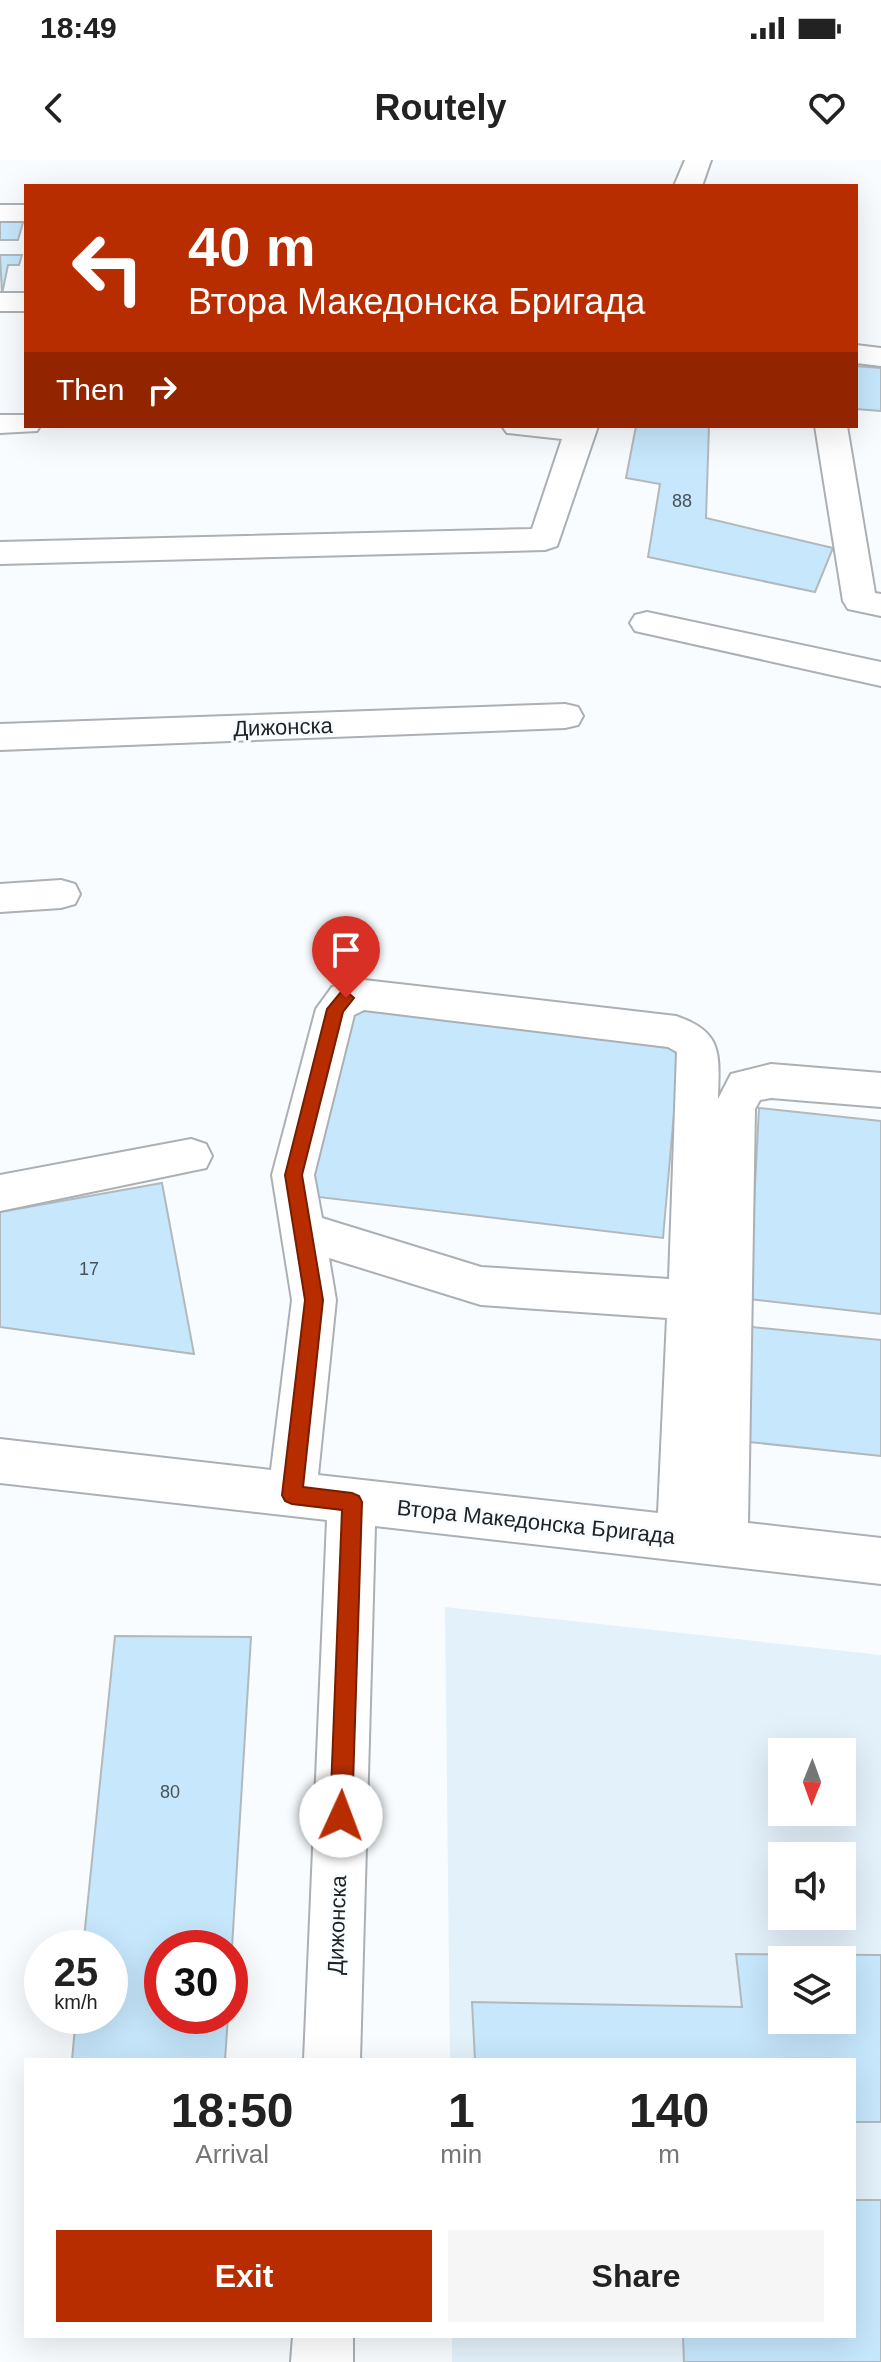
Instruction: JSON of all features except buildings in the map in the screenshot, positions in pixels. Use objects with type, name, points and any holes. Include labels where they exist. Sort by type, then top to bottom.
[{"type":"street","points":[[689,184],[698,160]]},
{"type":"street","points":[[0,213],[24,213]]},
{"type":"street","points":[[0,302],[24,302]]},
{"type":"street","points":[[858,354],[881,357]]},
{"type":"street","points":[[0,424],[24,424]]},
{"type":"street","points":[[0,553],[545,539],[580,428]]},
{"type":"street","points":[[831,428],[860,601],[881,605]]},
{"type":"street","points":[[647,623],[881,674]]},
{"type":"street","name":"Дижонска","points":[[0,737],[565,716]]},
{"type":"street","points":[[0,898],[61,894]]},
{"type":"street","points":[[292,1495],[314,1300],[293,1175],[336,1009],[346,998],[364,995],[676,1032],[692,1041],[699,1056],[690,1300],[702,1540]]},
{"type":"street","points":[[702,1540],[734,1109],[746,1086],[771,1081],[881,1090]]},
{"type":"street","points":[[0,1193],[191,1156]]},
{"type":"street","points":[[303,1231],[481,1286],[690,1300]]},
{"type":"street","name":"Втора Македонска Бригада","points":[[0,1461],[881,1561]]},
{"type":"street","name":"Дижонска","points":[[332,2058],[352,1502]]},
{"type":"street","points":[[322,2362],[323,2338]]},
{"type":"shaded area","points":[[445,1607],[881,1655],[881,2362],[452,2362],[452,2338],[856,2338],[856,2058],[450,2058]]},
{"type":"route","points":[[341,1816],[352,1502],[292,1495],[314,1300],[293,1175],[336,1009],[346,998]]}]
